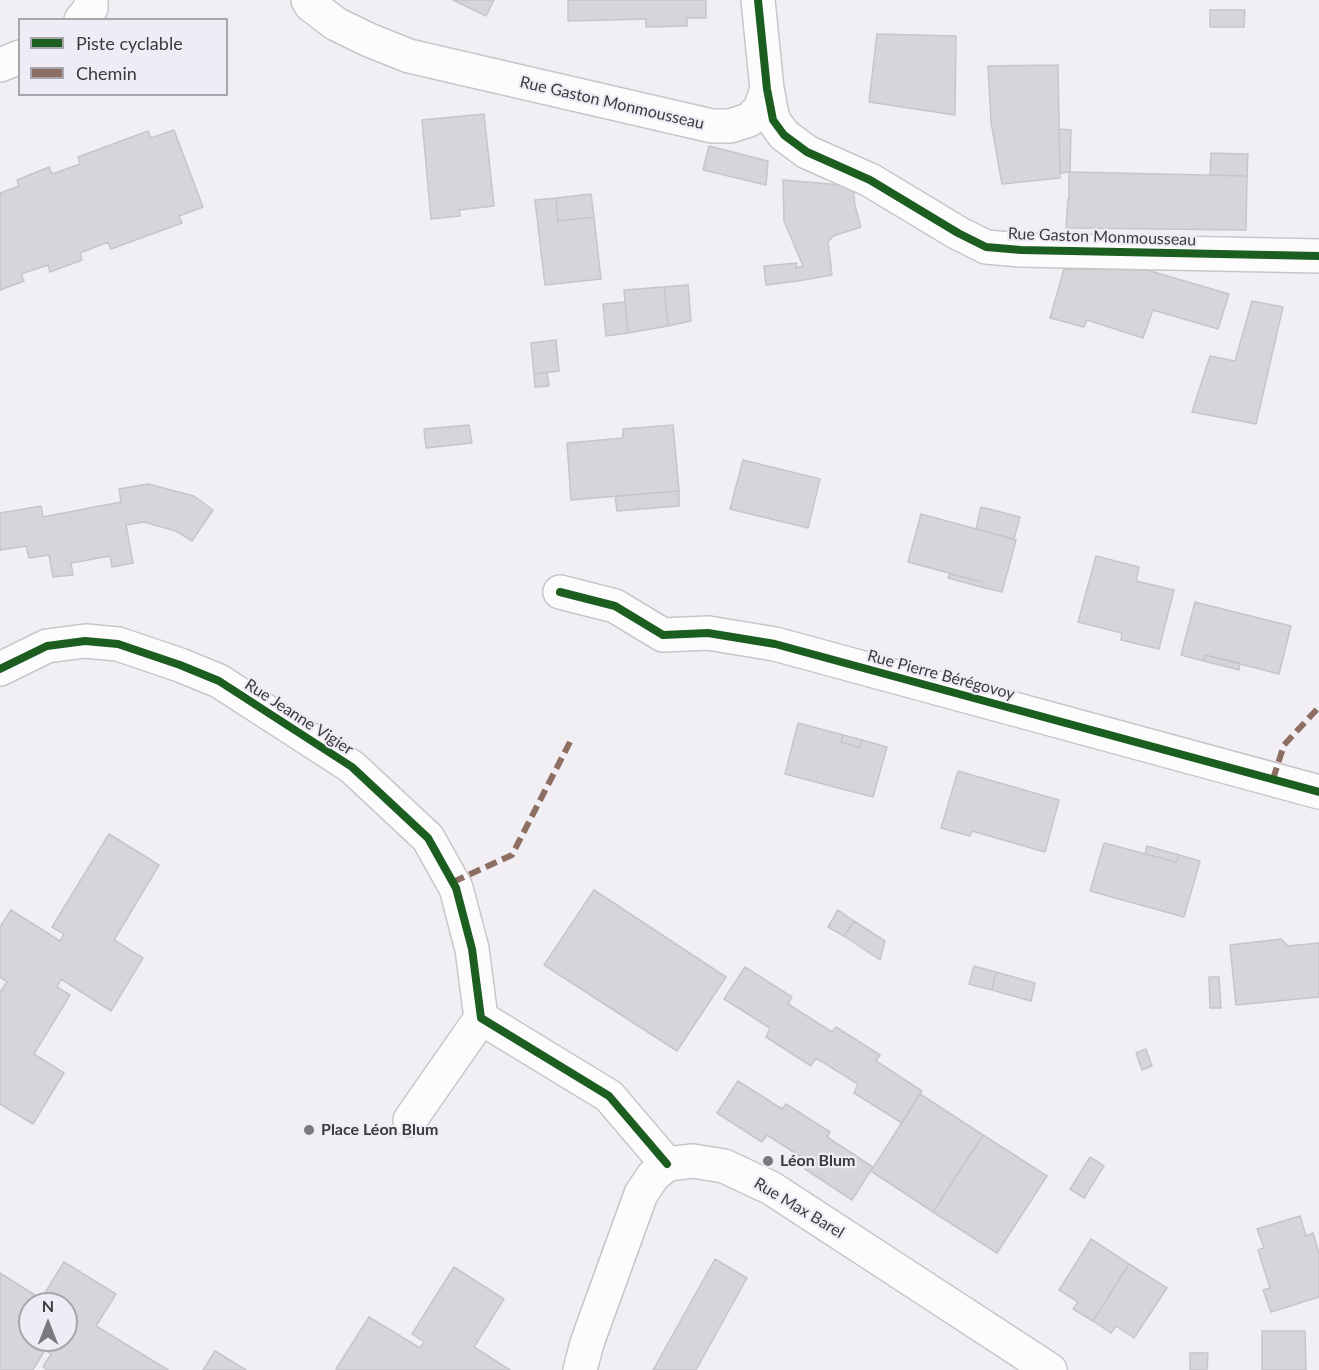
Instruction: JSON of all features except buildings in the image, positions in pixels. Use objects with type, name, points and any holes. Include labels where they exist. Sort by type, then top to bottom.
[{"type":"street","points":[[83,18],[91,8],[91,0]]},
{"type":"street","name":"Rue Gaston Monmousseau","points":[[308,0],[311,5],[336,24],[409,56],[712,126],[730,126],[749,120],[760,109],[767,89]]},
{"type":"street","points":[[758,0],[767,89]]},
{"type":"street","points":[[0,65],[18,58]]},
{"type":"street","name":"Rue Gaston Monmousseau","points":[[767,89],[773,120],[784,135],[807,152],[870,180],[986,247],[1021,250],[1319,256]]},
{"type":"street","name":"Rue Pierre Bérégovoy","points":[[560,592],[615,606],[663,635],[708,633],[775,644],[1319,792]]},
{"type":"street","name":"Rue Jeanne Vigier","points":[[0,669],[47,646],[85,641],[118,644],[219,681],[352,767],[428,838],[456,888],[472,949],[481,1018]]},
{"type":"street","points":[[410,1120],[481,1018],[609,1096],[667,1164],[653,1176],[641,1194],[587,1343],[580,1370]]},
{"type":"street","name":"Rue Max Barel","points":[[667,1164],[693,1161],[724,1166],[771,1188],[1050,1370]]},
{"type":"marked path","points":[[1273,779],[1284,745],[1319,707]]},
{"type":"marked path","points":[[453,882],[512,855],[570,742]]},
{"type":"cycle path","points":[[758,0],[767,89],[773,120],[784,135],[807,152],[870,180],[958,233],[986,247],[1021,250],[1319,256]]},
{"type":"cycle path","points":[[560,592],[615,606],[663,635],[708,633],[775,644],[1319,792]]},
{"type":"cycle path","points":[[0,669],[47,646],[85,641],[118,644],[219,681],[352,767],[428,838],[456,888],[472,949],[481,1018],[609,1096],[667,1164]]},
{"type":"place","name":"Place Léon Blum","points":[[309,1130]]},
{"type":"place","name":"Léon Blum","points":[[768,1161]]}]
